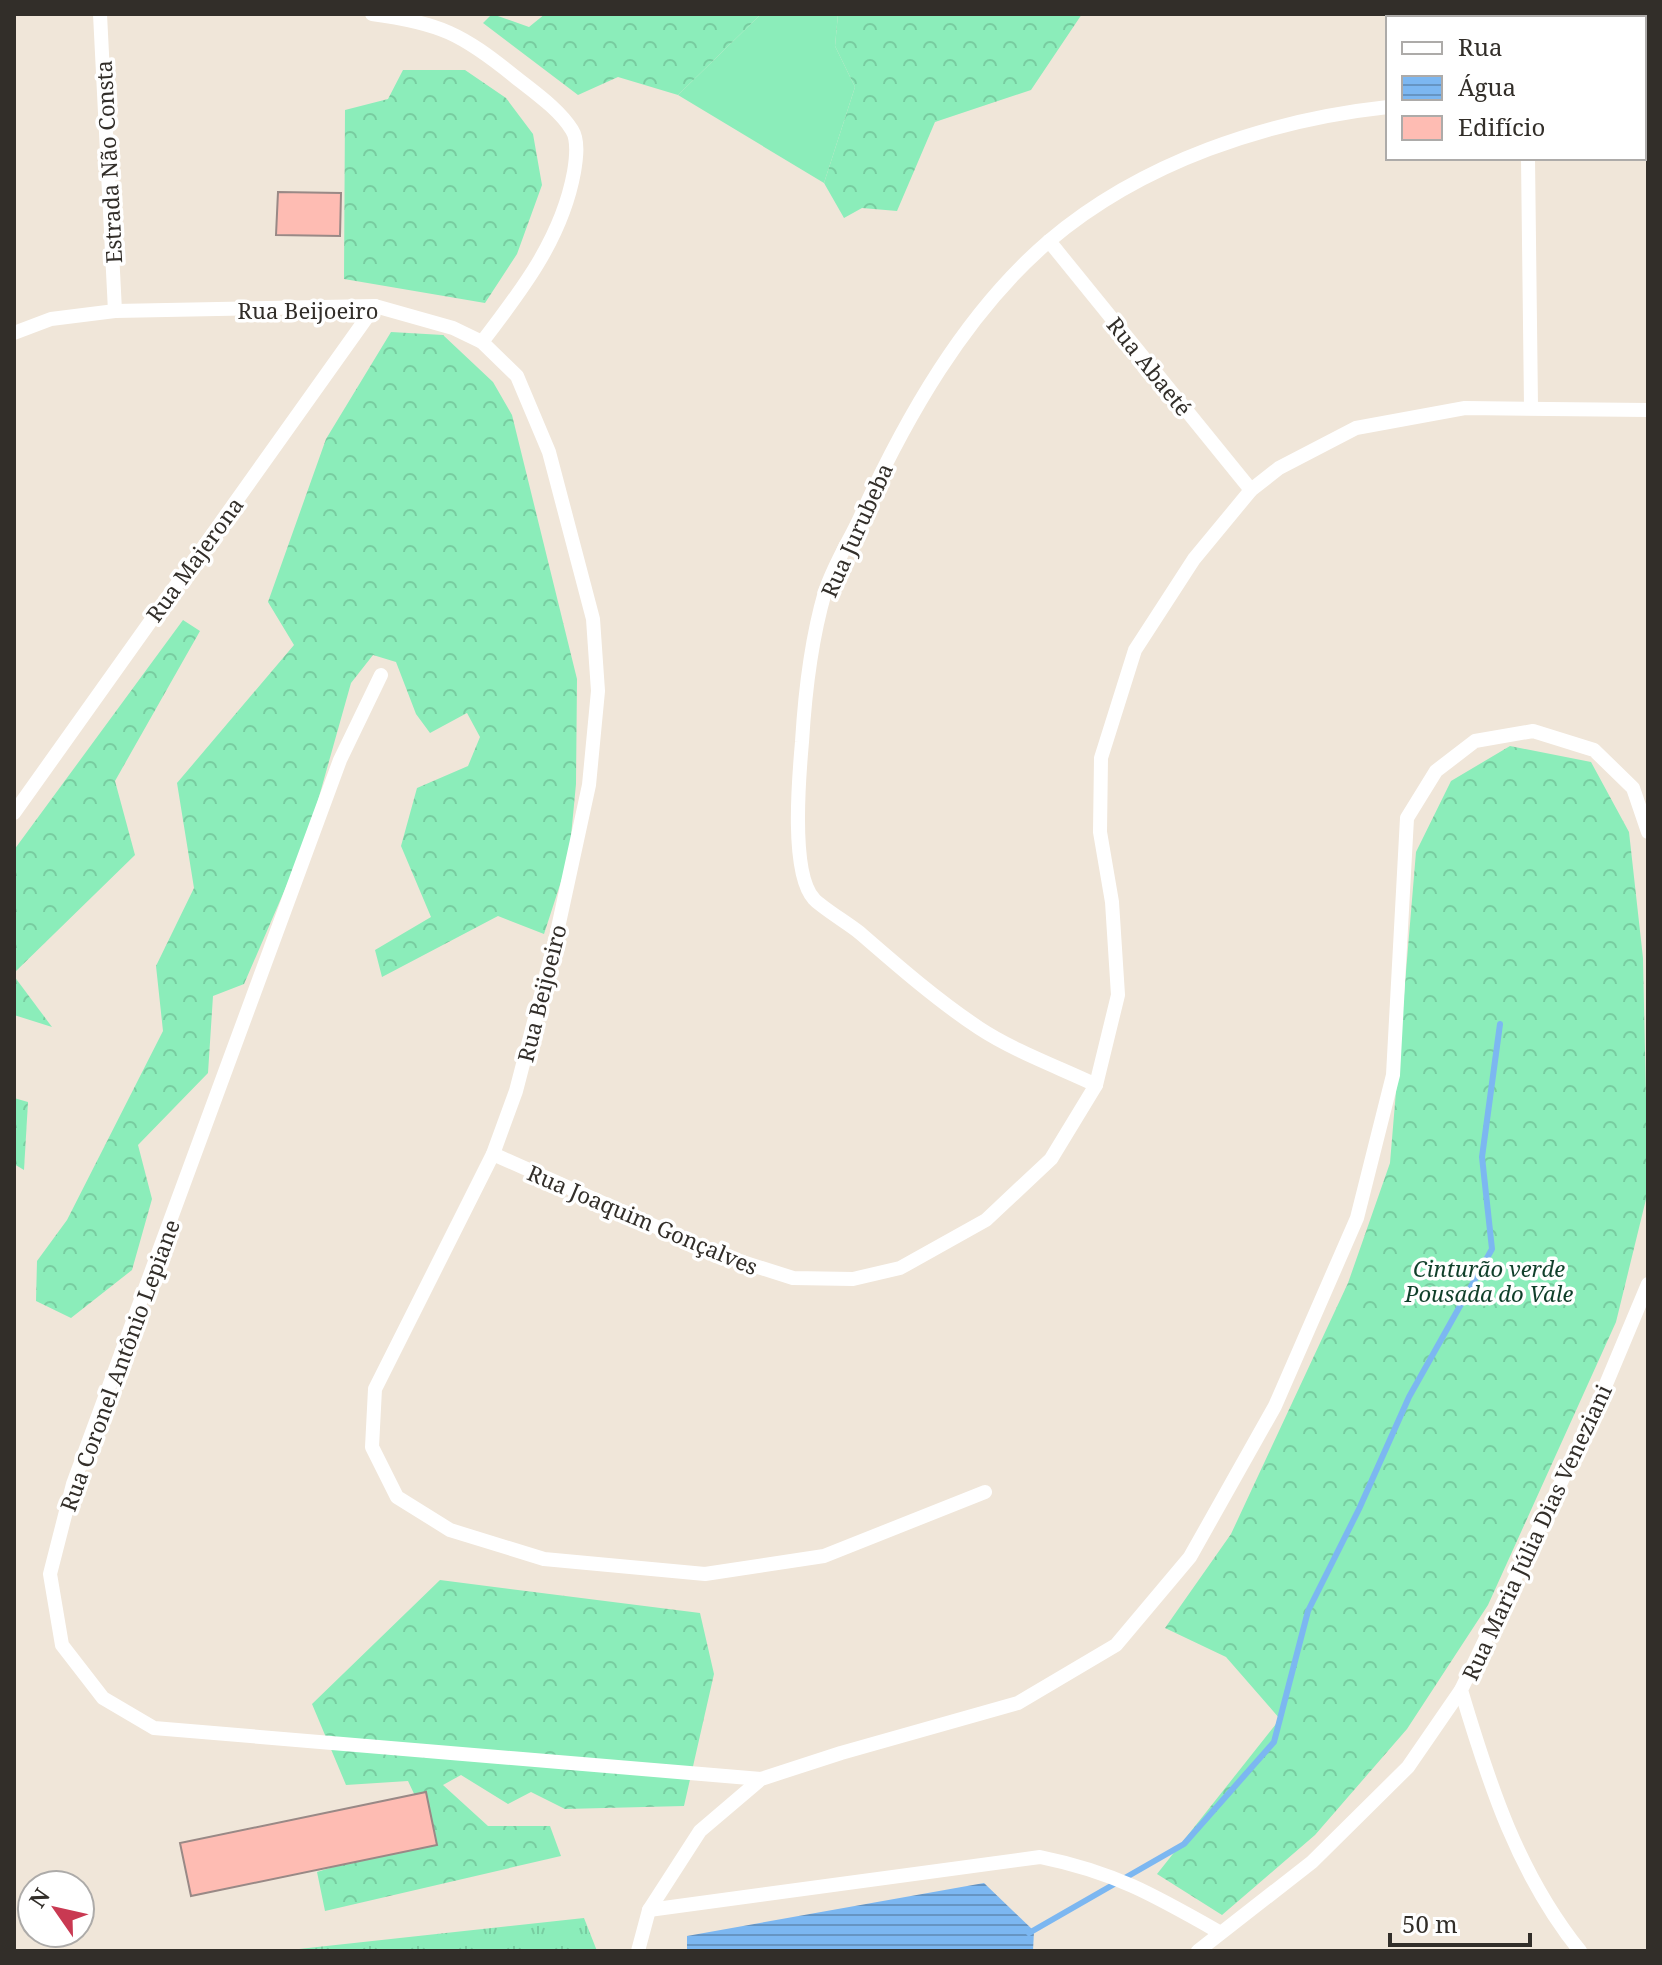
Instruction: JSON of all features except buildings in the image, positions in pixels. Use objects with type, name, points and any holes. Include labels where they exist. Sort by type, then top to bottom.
[{"type":"street","name":"Estrada Não Consta","points":[[100,14],[115,311]]},
{"type":"street","points":[[372,14],[438,26],[479,48],[537,95],[574,132],[576,158],[562,221],[526,284],[482,342]]},
{"type":"street","name":"Rua Jurubeba","points":[[1096,1085],[981,1030],[917,982],[833,910],[814,899],[803,870],[797,809],[806,685],[826,590],[898,436],[988,302],[1049,241],[1090,210],[1156,173],[1241,136],[1338,112],[1386,107]]},
{"type":"street","points":[[1528,160],[1531,406]]},
{"type":"street","name":"Rua Abaeté","points":[[1049,241],[1251,490]]},
{"type":"street","name":"Rua Beijoeiro","points":[[14,333],[51,319],[115,311],[375,306],[453,328],[482,342],[517,376],[549,452],[593,619],[598,691],[589,785],[556,937],[516,1091],[493,1154],[375,1389],[372,1447],[397,1497],[450,1530],[544,1559],[705,1574],[824,1556],[985,1492]]},
{"type":"street","name":"Rua Majerona","points":[[14,813],[375,306]]},
{"type":"street","name":"Rua Joaquim Gonçalves","points":[[493,1154],[757,1270],[793,1278],[853,1279],[900,1268],[986,1220],[1051,1159],[1096,1085],[1118,995],[1112,902],[1100,832],[1101,758],[1135,650],[1194,559],[1251,490],[1279,468],[1356,428],[1465,408],[1531,406],[1648,410]]},
{"type":"street","name":"Rua Coronel Antônio Lepiane","points":[[381,675],[340,760],[73,1484],[50,1574],[62,1645],[103,1698],[154,1728],[761,1779]]},
{"type":"street","points":[[638,1951],[649,1910],[700,1831],[761,1779],[1018,1703],[1116,1645],[1190,1557],[1275,1406],[1357,1218],[1393,1075],[1407,818],[1436,771],[1475,741],[1533,731],[1594,750],[1633,788],[1648,832]]},
{"type":"street","points":[[14,782],[32,787]]},
{"type":"street","name":"Rua Maria Júlia Dias Veneziani","points":[[1580,1951],[1552,1917],[1517,1854],[1487,1778],[1461,1690],[1591,1420],[1648,1284]]},
{"type":"street","points":[[1198,1951],[1312,1862],[1408,1767],[1461,1690]]},
{"type":"street","points":[[649,1910],[1040,1857],[1091,1867],[1137,1886],[1219,1932]]},
{"type":"green space","points":[[492,14],[529,27],[545,14],[761,14],[678,95],[618,77],[578,95],[483,23]]},
{"type":"green space","points":[[761,14],[838,14],[835,46],[855,87],[824,183],[678,95]]},
{"type":"green space","points":[[838,14],[1082,14],[1031,90],[935,122],[897,211],[862,208],[844,218],[824,183],[855,87],[835,46]]},
{"type":"green space","points":[[1578,14],[1648,14],[1648,61],[1646,16]]},
{"type":"green space","points":[[403,70],[465,70],[506,98],[533,134],[542,185],[517,254],[485,303],[344,279],[345,110],[388,99]]},
{"type":"green space","points":[[391,332],[443,335],[493,382],[512,415],[577,679],[576,784],[569,857],[544,934],[498,916],[382,977],[375,950],[431,917],[401,846],[417,788],[468,766],[480,737],[467,713],[430,733],[416,714],[396,662],[373,655],[351,683],[308,836],[244,984],[213,996],[208,1073],[138,1145],[152,1199],[132,1270],[71,1318],[36,1301],[37,1261],[67,1220],[163,1031],[156,966],[194,888],[177,783],[294,645],[268,602],[326,439]]},
{"type":"green space","points":[[183,620],[200,631],[115,781],[135,855],[14,973],[14,850]]},
{"type":"green space","name":"Cinturão verde Pousada do Vale","points":[[1510,746],[1591,762],[1629,832],[1643,958],[1648,1191],[1616,1322],[1488,1605],[1407,1729],[1315,1835],[1222,1915],[1157,1874],[1280,1719],[1226,1657],[1165,1628],[1231,1534],[1348,1283],[1390,1163],[1416,852],[1451,781]]},
{"type":"green space","points":[[14,976],[52,1027],[14,1015]]},
{"type":"green space","points":[[14,1098],[28,1102],[24,1170],[14,1164]]},
{"type":"green space","points":[[440,1580],[700,1613],[714,1674],[684,1806],[565,1809],[531,1792],[508,1804],[461,1775],[443,1785],[488,1826],[550,1826],[561,1856],[325,1911],[317,1872],[434,1836],[408,1781],[346,1785],[312,1704]]},
{"type":"green space","points":[[584,1918],[597,1951],[299,1949]]},
{"type":"water","points":[[984,1883],[1034,1931],[1033,1951],[687,1951],[687,1936]]},
{"type":"waterway","points":[[1029,1933],[1184,1844],[1274,1742],[1308,1611],[1359,1509],[1409,1397],[1492,1249],[1482,1157],[1500,1024]]}]
